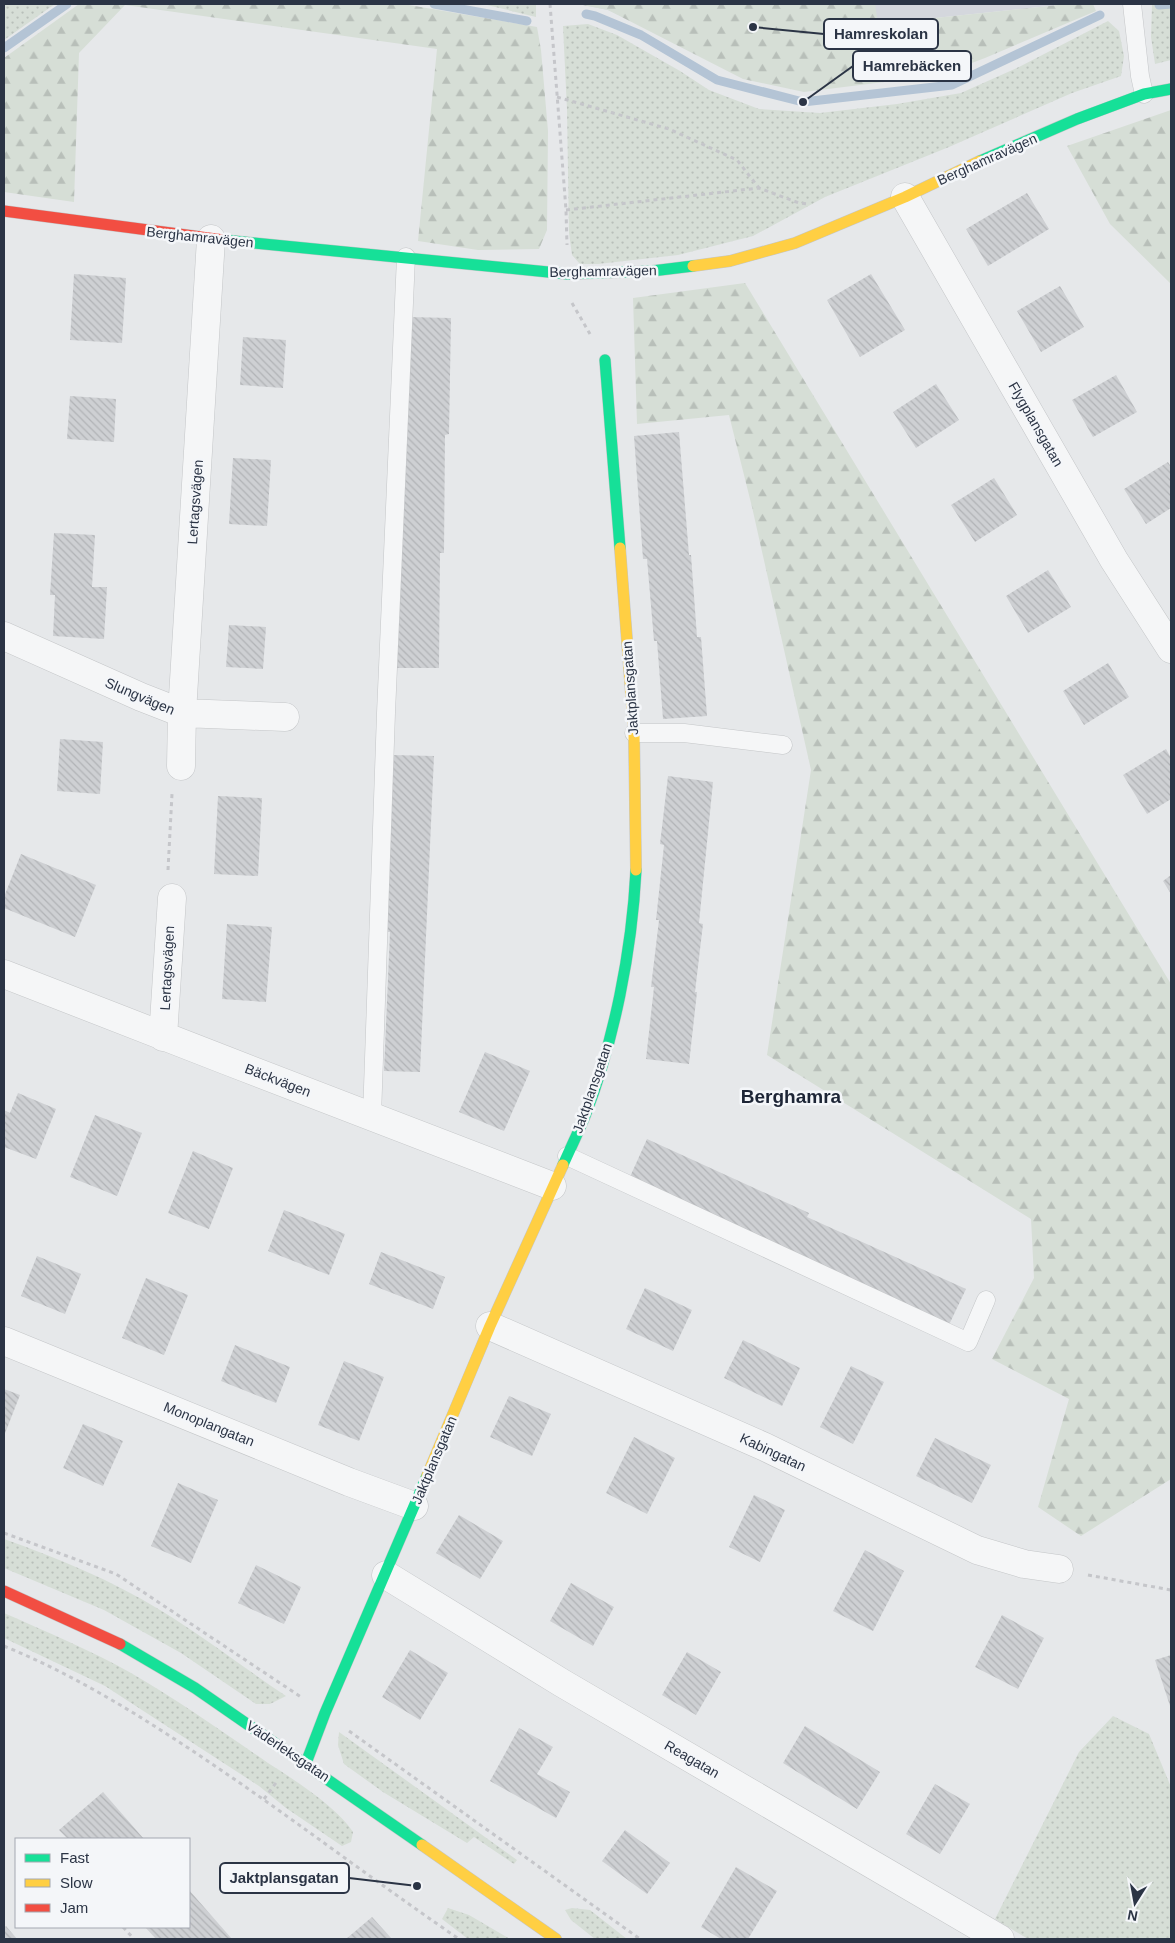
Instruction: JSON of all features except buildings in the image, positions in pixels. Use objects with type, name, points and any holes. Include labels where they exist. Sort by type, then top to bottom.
[{"type":"street","name":"Berghamravägen","points":[[4,211],[211,238],[568,274],[652,271],[730,261],[795,243],[905,197],[986,158],[1077,119],[1144,94],[1171,88]]},
{"type":"street","name":"Flygplansgatan","points":[[905,197],[1114,560],[1171,649]]},
{"type":"street","name":"Lertagsvägen","points":[[181,766],[182,713],[211,238]]},
{"type":"street","name":"Jaktplansgatan","points":[[306,1763],[325,1714],[386,1575],[490,1326],[585,1116],[613,1029],[627,954],[636,872],[634,733],[605,360]]},
{"type":"street","name":"Slungvägen","points":[[4,636],[141,698],[182,713],[285,717]]},
{"type":"street","name":"Lertagsvägen","points":[[163,1037],[172,898]]},
{"type":"street","name":"Bäckvägen","points":[[4,974],[552,1186]]},
{"type":"street","name":"Kabingatan","points":[[490,1326],[764,1447],[977,1550],[1024,1564],[1059,1569]]},
{"type":"street","name":"Monoplangatan","points":[[4,1340],[348,1482],[414,1506]]},
{"type":"street","name":"Reagatan","points":[[386,1575],[562,1683],[1000,1939]]},
{"type":"street","name":"Väderleksgatan","points":[[4,1591],[110,1638],[194,1688],[306,1763],[556,1939]]},
{"type":"lane","points":[[1132,4],[1140,76],[1144,94]]},
{"type":"lane","points":[[372,1116],[386,703],[406,257]]},
{"type":"lane","points":[[634,733],[684,733],[783,745]]},
{"type":"lane","points":[[567,1156],[968,1342],[986,1300]]},
{"type":"path","points":[[550,4],[566,210],[760,188],[799,203],[814,204]]},
{"type":"path","points":[[557,97],[669,129],[736,160],[760,188]]},
{"type":"path","points":[[568,298],[605,360]]},
{"type":"path","points":[[172,898],[167,890],[172,784],[181,766]]},
{"type":"path","points":[[1059,1569],[1171,1590]]},
{"type":"path","points":[[4,1646],[101,1692],[197,1753],[458,1939]]},
{"type":"path","points":[[264,1799],[284,1773]]},
{"type":"path","points":[[123,1928],[134,1939]]},
{"type":"shaded area","points":[[578,4],[1067,4],[878,24],[648,29],[608,10]]},
{"type":"green space","points":[[4,4],[55,4],[4,40]]},
{"type":"green space","points":[[79,4],[403,4],[537,27],[541,50],[548,131],[547,230],[539,249],[478,250],[418,241],[437,49],[125,5],[79,53],[74,202],[4,192],[4,58]]},
{"type":"green space","points":[[483,4],[536,4],[536,17]]},
{"type":"green space","points":[[578,4],[875,4],[878,24],[1067,4],[1093,4],[1096,11],[940,75],[804,92],[743,79],[608,10]]},
{"type":"green space","points":[[1152,4],[1171,4],[1171,60],[1155,64],[1151,37]]},
{"type":"green space","points":[[1108,21],[1119,31],[1124,56],[1121,76],[1072,93],[949,147],[825,197],[753,236],[678,255],[598,264],[580,264],[572,255],[569,233],[567,110],[563,26],[588,24],[617,35],[709,90],[759,109],[820,113],[897,104],[961,93],[1019,67]]},
{"type":"green space","points":[[1171,110],[1171,284],[1110,224],[1067,146]]},
{"type":"green space","points":[[745,283],[1171,984],[1171,1479],[1081,1536],[1038,1507],[1069,1399],[992,1359],[1034,1278],[1031,1219],[767,1055],[811,770],[752,507],[729,415],[637,424],[633,298]]},
{"type":"green space","points":[[4,1539],[84,1570],[141,1599],[192,1630],[286,1696],[270,1704],[256,1704],[181,1653],[104,1610],[4,1568]]},
{"type":"green space","points":[[4,1613],[116,1665],[183,1705],[326,1803],[353,1832],[351,1842],[342,1846],[286,1808],[259,1786],[105,1686],[4,1638]]},
{"type":"green space","points":[[1113,1716],[1149,1734],[1171,1787],[1171,1939],[1028,1939],[995,1919],[1079,1752]]},
{"type":"green space","points":[[339,1732],[517,1860],[514,1864],[474,1837],[467,1843],[383,1792],[344,1764],[338,1745]]},
{"type":"green space","points":[[448,1908],[469,1915],[510,1939],[468,1939],[442,1919]]},
{"type":"green space","points":[[572,1908],[590,1910],[627,1939],[595,1939],[571,1920],[565,1910]]},
{"type":"waterway","points":[[4,48],[67,4]]},
{"type":"waterway","points":[[434,4],[527,21]]},
{"type":"waterway","points":[[1159,5],[1171,4]]},
{"type":"waterway","points":[[586,14],[641,35],[717,80],[803,102],[952,85],[1100,15]]},
{"type":"traffic: fast","points":[[980,161],[1077,119],[1144,94],[1171,89]]},
{"type":"traffic: fast","points":[[224,240],[568,274],[652,271],[693,266]]},
{"type":"traffic: fast","points":[[605,360],[620,548]]},
{"type":"traffic: fast","points":[[563,1165],[585,1116],[613,1027],[626,964],[636,870]]},
{"type":"traffic: fast","points":[[306,1763],[325,1713],[427,1476]]},
{"type":"traffic: fast","points":[[120,1644],[195,1688],[422,1845]]},
{"type":"traffic: slow","points":[[693,266],[730,261],[795,243],[905,197],[980,161]]},
{"type":"traffic: slow","points":[[620,548],[634,733],[636,870]]},
{"type":"traffic: slow","points":[[427,1476],[490,1326],[563,1165]]},
{"type":"traffic: slow","points":[[422,1845],[556,1939]]},
{"type":"traffic: jam","points":[[4,211],[224,240]]},
{"type":"traffic: jam","points":[[4,1591],[120,1644]]},
{"type":"place","name":"Hamreskolan","points":[[753,27]]},
{"type":"place","name":"Hamrebäcken","points":[[803,102]]},
{"type":"place","name":"Jaktplansgatan","points":[[417,1886]]},
{"type":"district","name":"Berghamra","points":[[791,1096]]}]
